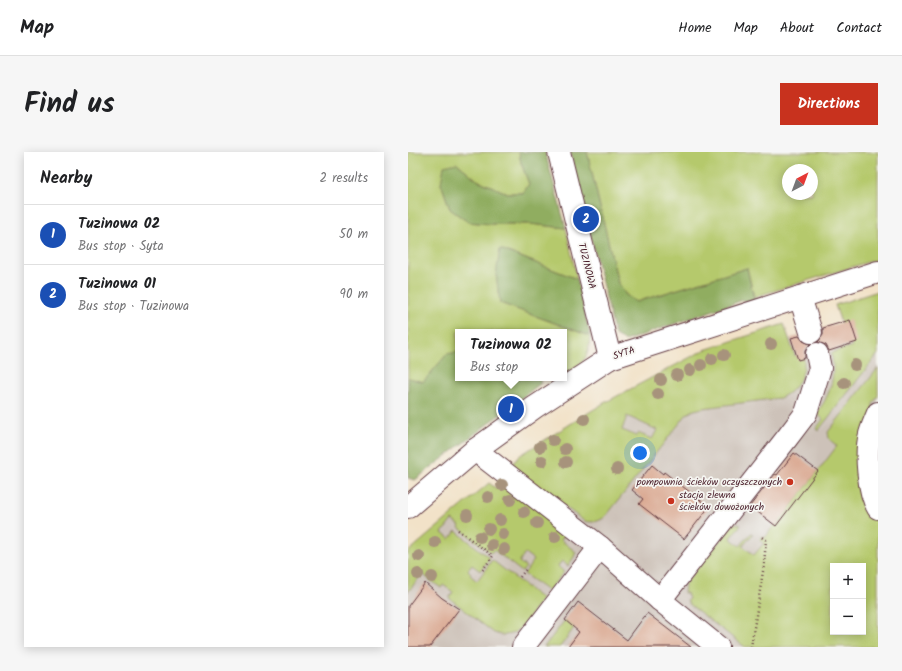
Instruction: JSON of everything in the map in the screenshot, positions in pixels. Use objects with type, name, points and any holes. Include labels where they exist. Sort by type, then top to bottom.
[{"type":"street","name":"TUZINOWA","points":[[559,152],[610,358]]},
{"type":"street","name":"SYTA","points":[[408,507],[475,450],[535,407],[610,358],[878,272]]},
{"type":"street","points":[[800,297],[811,332]]},
{"type":"street","points":[[660,600],[806,413],[820,368],[817,354]]},
{"type":"street","points":[[878,413],[870,435],[867,469],[875,503],[878,508]]},
{"type":"street","points":[[475,450],[600,547],[660,600],[718,647]]},
{"type":"street","points":[[523,647],[600,547]]},
{"type":"path","points":[[458,530],[493,556],[482,571]]},
{"type":"path","points":[[752,647],[764,565],[766,540],[760,536]]},
{"type":"path","points":[[520,577],[527,568]]},
{"type":"shaded area","points":[[878,291],[878,647],[408,647],[408,552],[489,483],[496,488],[519,456],[604,403],[704,350],[784,324],[789,339],[840,323],[835,305]]},
{"type":"green space","points":[[408,152],[519,152],[521,163],[529,184],[523,193],[507,193],[477,180],[457,163],[441,183],[450,209],[468,222],[491,224],[530,224],[566,228],[577,279],[500,249],[500,303],[590,336],[586,356],[576,368],[567,374],[567,329],[455,329],[455,353],[447,355],[423,382],[408,378]]},
{"type":"green space","points":[[519,152],[545,152],[566,228],[530,224],[491,224],[468,222],[450,209],[441,183],[444,166],[457,163],[477,180],[507,193],[523,193],[529,184],[521,163]]},
{"type":"green space","points":[[570,152],[587,152],[618,283],[626,295],[636,302],[747,268],[755,303],[743,300],[625,341],[615,335]]},
{"type":"green space","points":[[587,152],[878,152],[878,259],[754,297],[747,268],[636,302],[626,295],[618,283]]},
{"type":"green space","points":[[500,249],[577,279],[590,336],[500,303],[496,275]]},
{"type":"green space","points":[[878,291],[878,354],[818,431],[816,429],[823,419],[817,414],[818,410],[828,394],[832,377],[833,365],[831,353],[852,346],[845,322],[841,323],[835,305]]},
{"type":"green space","points":[[784,324],[795,356],[803,354],[804,367],[800,380],[786,395],[780,398],[703,408],[694,410],[687,414],[606,516],[601,520],[593,522],[584,521],[511,466],[519,456],[604,403],[704,350]],"holes":[[[627,416],[657,430],[652,439],[638,433],[637,436],[622,430]]]},
{"type":"green space","points":[[455,353],[455,381],[540,381],[541,383],[415,480],[408,478],[408,378],[423,382],[447,354]]},
{"type":"green space","points":[[878,368],[878,396],[873,404],[875,516],[878,520],[878,647],[745,647],[689,604],[687,600],[689,599],[687,593],[684,593],[685,583],[734,523],[741,525],[730,538],[740,546],[751,533],[753,534],[743,546],[754,555],[764,543],[760,540],[762,536],[765,538],[774,525],[776,526],[837,446],[829,439],[828,432]]},
{"type":"green space","points":[[501,480],[567,532],[561,540],[576,552],[568,566],[562,561],[558,566],[564,572],[548,591],[524,574],[534,560],[525,553],[519,562],[526,567],[522,572],[494,550],[491,553],[459,528],[460,526],[452,520],[442,533],[450,539],[456,531],[490,558],[480,571],[472,565],[468,570],[471,573],[470,575],[477,581],[492,560],[542,599],[522,626],[512,633],[504,635],[494,633],[449,598],[453,592],[443,585],[441,588],[422,574],[408,592],[408,552],[489,483],[496,488]]},
{"type":"green space","points":[[565,620],[574,628],[560,647],[544,647]]},
{"type":"building","points":[[850,320],[857,342],[829,351],[826,345],[818,342],[823,335],[823,328]]},
{"type":"building","points":[[799,336],[803,341],[810,344],[805,351],[805,358],[798,360],[791,338]]},
{"type":"building","name":"pompownia ścieków oczyszczonych","points":[[794,453],[818,471],[776,526],[750,506],[775,474],[777,475]]},
{"type":"building","name":"stacja zlewna ścieków dowożonych","points":[[652,465],[663,474],[664,472],[709,507],[684,539],[639,504],[643,499],[632,490]]},
{"type":"building","points":[[425,583],[442,598],[459,609],[430,647],[408,647],[408,606]]},
{"type":"building","points":[[578,602],[627,640],[647,613],[691,647],[568,647],[579,632],[565,620]]},
{"type":"place","name":"Tuzinowa 01","points":[[586,219]]},
{"type":"place","name":"Tuzinowa 02","points":[[511,409]]},
{"type":"place","name":"pompownia ścieków oczyszczonych","points":[[790,482]]},
{"type":"place","name":"stacja zlewna ścieków dowożonych","points":[[671,501]]}]
